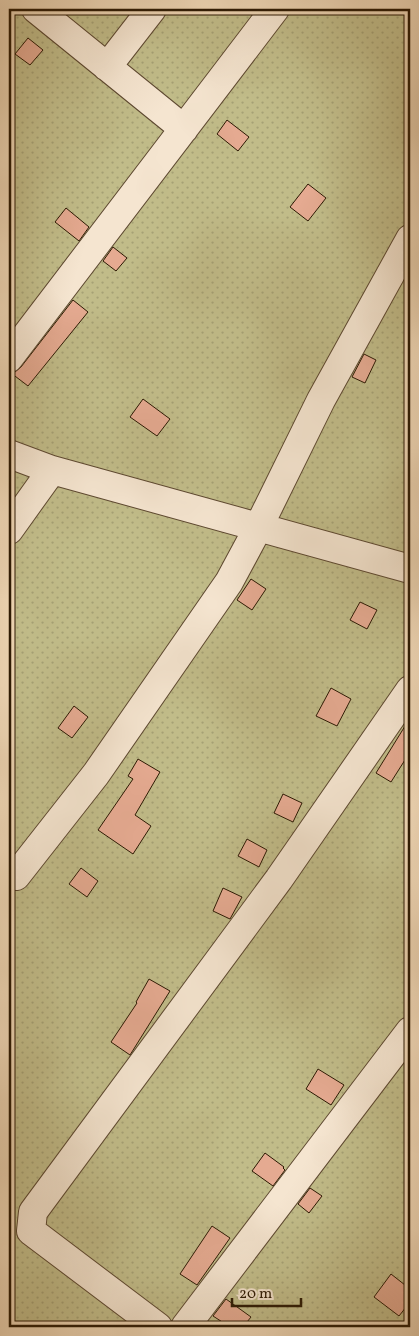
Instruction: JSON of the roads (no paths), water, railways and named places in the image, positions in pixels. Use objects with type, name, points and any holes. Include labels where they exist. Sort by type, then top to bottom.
[{"type":"street","points":[[36,9],[184,129]]},
{"type":"street","points":[[107,66],[152,9]]},
{"type":"street","points":[[9,358],[276,9]]},
{"type":"street","points":[[16,876],[96,774],[229,582],[258,528],[320,400],[410,239]]},
{"type":"street","points":[[9,454],[52,470],[410,569]]},
{"type":"street","points":[[9,530],[52,470]]},
{"type":"street","points":[[158,1327],[31,1230],[33,1212],[279,879],[410,690]]},
{"type":"street","points":[[186,1327],[410,1030]]}]
